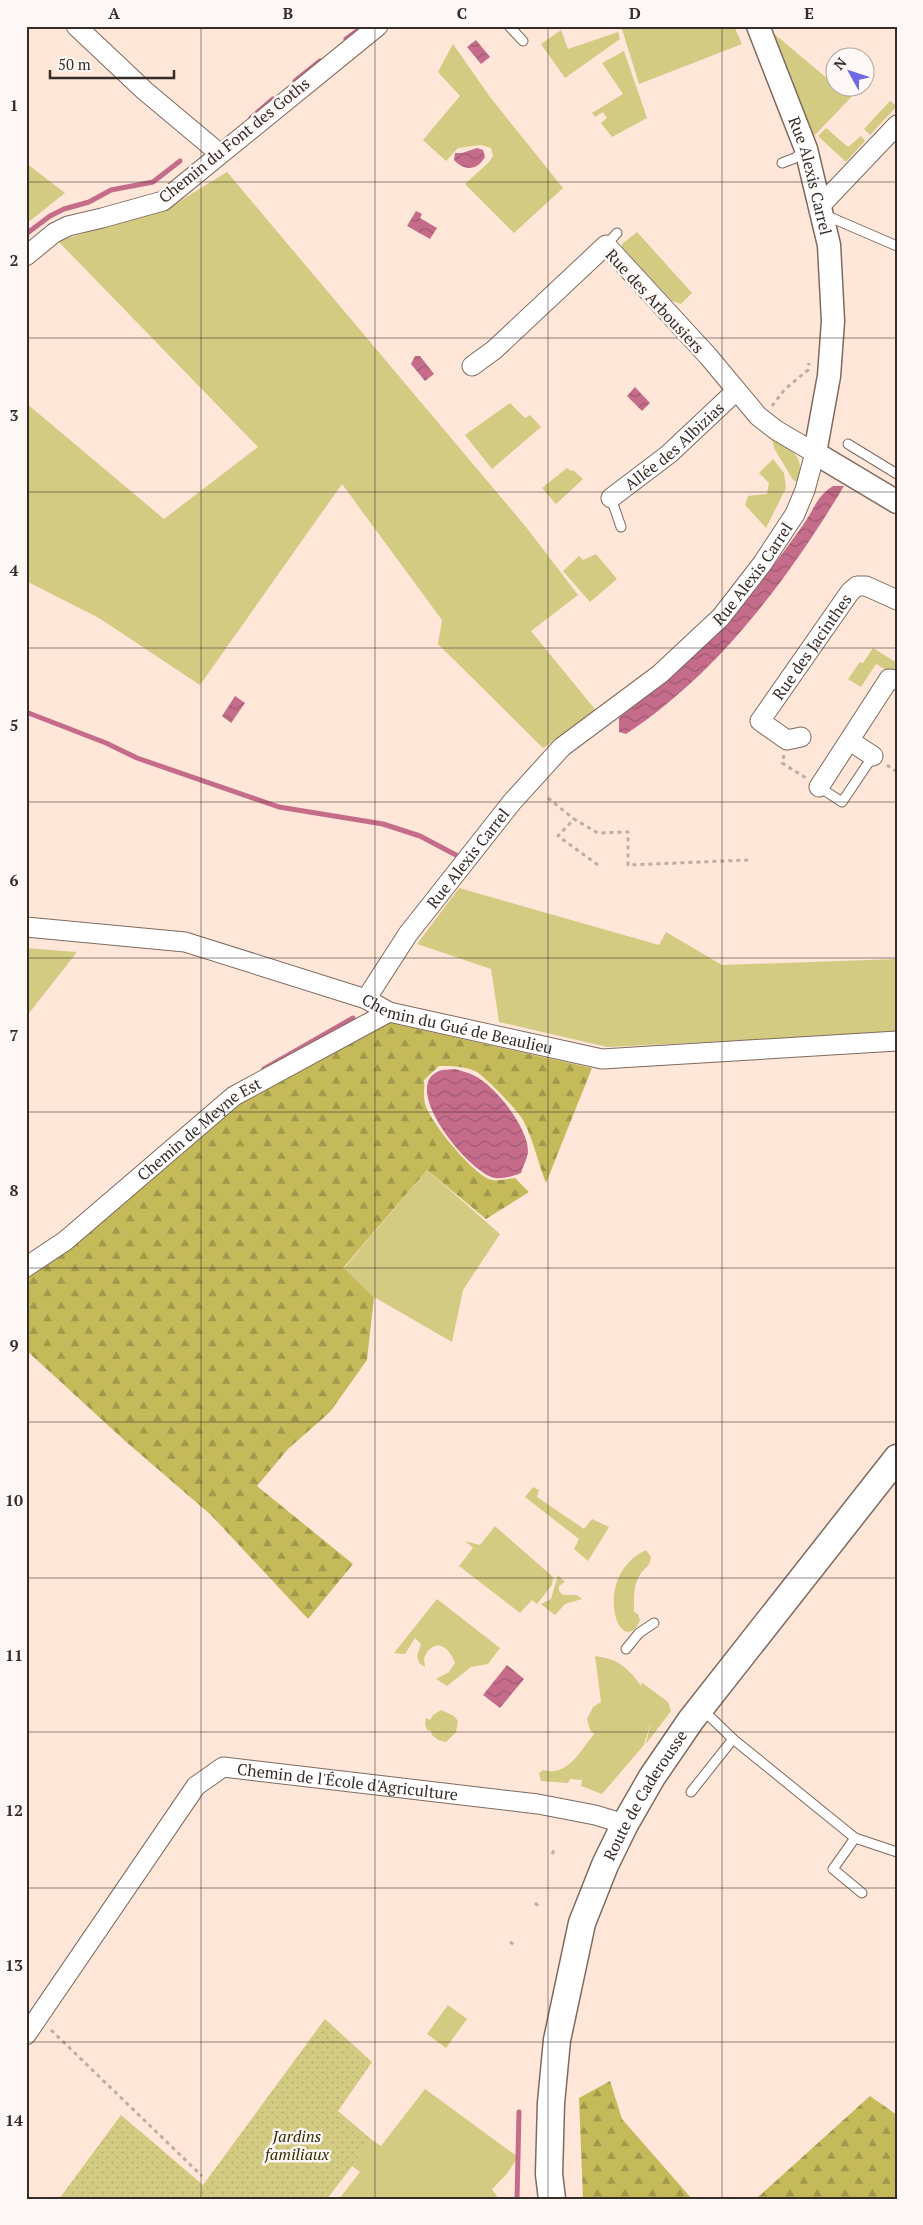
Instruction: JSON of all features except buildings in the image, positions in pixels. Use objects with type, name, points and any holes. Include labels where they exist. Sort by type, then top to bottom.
[{"type":"main road","name":"Route de Caderousse","points":[[552,2199],[549,2174],[551,2103],[557,2040],[582,1923],[605,1865],[625,1824],[652,1777],[700,1707],[897,1458]]},
{"type":"street","points":[[76,26],[145,91],[219,153]]},
{"type":"street","name":"Chemin du Font des Goths","points":[[26,256],[54,233],[68,226],[133,210],[162,200],[378,26]]},
{"type":"street","name":"Rue Alexis Carrel","points":[[366,999],[408,934],[512,802],[562,747],[660,674],[721,617],[762,564],[795,514],[805,490],[815,453],[829,376],[833,321],[829,245],[822,209],[806,149],[758,26]]},
{"type":"street","points":[[822,209],[897,126]]},
{"type":"street","name":"Rue des Arbousiers","points":[[472,366],[494,350],[612,239],[736,390],[764,421],[815,453]]},
{"type":"street","name":"Allée des Albizias","points":[[611,498],[668,454],[736,390]]},
{"type":"street","points":[[815,453],[897,502]]},
{"type":"street","name":"Rue des Jacinthes","points":[[794,739],[760,721],[850,592],[858,586],[866,586],[897,600]]},
{"type":"street","points":[[819,786],[889,679],[897,680]]},
{"type":"street","points":[[850,740],[873,756]]},
{"type":"street","name":"Chemin du Gué de Beaulieu","points":[[26,927],[185,942],[366,999],[389,1012],[602,1059],[897,1041]]},
{"type":"street","name":"Chemin de Meyne Est","points":[[26,1267],[65,1241],[234,1096],[389,1012]]},
{"type":"street","name":"Chemin de l'École d'Agriculture","points":[[26,2035],[196,1786],[223,1766],[538,1804],[595,1815],[625,1824]]},
{"type":"lane","points":[[509,26],[522,41]]},
{"type":"lane","points":[[782,163],[795,158],[806,149]]},
{"type":"lane","points":[[822,209],[897,246]]},
{"type":"lane","points":[[848,444],[897,474]]},
{"type":"lane","points":[[611,498],[621,527]]},
{"type":"lane","points":[[819,786],[842,802],[873,756]]},
{"type":"lane","points":[[626,1650],[639,1633],[654,1622]]},
{"type":"lane","points":[[700,1707],[733,1739],[855,1838],[897,1852]]},
{"type":"lane","points":[[691,1792],[733,1739]]},
{"type":"lane","points":[[855,1838],[833,1869],[862,1893]]},
{"type":"path","points":[[764,421],[773,403],[785,389],[808,370],[809,361]]},
{"type":"path","points":[[794,739],[782,763],[819,786]]},
{"type":"path","points":[[548,798],[574,819],[598,832],[628,832],[628,865],[748,860]]},
{"type":"path","points":[[574,819],[558,836],[598,865]]},
{"type":"path","points":[[552,1854],[556,1847]]},
{"type":"path","points":[[535,1903],[541,1908]]},
{"type":"path","points":[[510,1942],[516,1946]]},
{"type":"path","points":[[37,2017],[202,2176]]},
{"type":"green space","points":[[621,26],[734,26],[742,44],[639,84]]},
{"type":"green space","points":[[561,30],[568,49],[618,32],[620,39],[565,78],[541,44]]},
{"type":"green space","points":[[772,32],[826,77],[826,98],[850,98],[813,137]]},
{"type":"green space","points":[[453,44],[490,97],[563,188],[514,233],[465,184],[489,162],[493,156],[491,148],[481,145],[458,148],[446,161],[423,140],[460,96],[438,72]]},
{"type":"green space","points":[[624,51],[647,118],[612,137],[601,123],[607,118],[603,112],[595,117],[592,113],[623,94],[602,63]]},
{"type":"green space","points":[[890,101],[897,106],[870,135],[864,129]]},
{"type":"green space","points":[[826,128],[848,147],[861,136],[865,141],[846,162],[818,136]]},
{"type":"green space","points":[[26,163],[65,193],[26,224]]},
{"type":"green space","points":[[227,172],[526,527],[578,595],[531,631],[598,713],[543,748],[438,644],[442,620],[342,484],[200,685],[99,618],[26,581],[26,403],[164,519],[258,447],[58,241],[170,207]]},
{"type":"green space","points":[[637,232],[692,293],[681,304],[672,301],[622,247],[622,244]]},
{"type":"green space","points":[[510,403],[525,418],[530,415],[541,427],[492,469],[465,435]]},
{"type":"green space","points":[[771,438],[795,454],[800,466],[797,482],[793,480],[775,450]]},
{"type":"green space","points":[[773,459],[784,473],[786,488],[766,528],[745,505],[748,496],[767,494],[769,483],[759,473]]},
{"type":"green space","points":[[567,468],[571,471],[573,470],[583,479],[556,504],[542,488]]},
{"type":"green space","points":[[596,554],[617,579],[590,602],[563,571],[579,556],[583,560]]},
{"type":"green space","points":[[873,648],[897,663],[897,673],[888,671],[876,664],[861,687],[848,679],[860,662],[863,663]]},
{"type":"green space","points":[[459,888],[659,945],[666,932],[722,965],[897,959],[897,1033],[607,1047],[499,1022],[491,969],[417,944]]},
{"type":"green space","points":[[26,948],[77,952],[26,1017]]},
{"type":"green space","points":[[382,1021],[592,1068],[546,1183],[531,1137],[521,1117],[481,1075],[468,1069],[439,1066],[424,1080],[424,1100],[428,1111],[443,1134],[464,1159],[484,1177],[492,1180],[515,1178],[529,1192],[486,1219],[427,1170],[343,1268],[374,1297],[367,1360],[330,1412],[288,1449],[257,1486],[353,1564],[308,1619],[211,1515],[124,1440],[26,1350],[26,1273],[233,1103]]},
{"type":"green space","points":[[427,1170],[500,1234],[463,1290],[452,1342],[374,1297],[343,1269]]},
{"type":"green space","points":[[533,1487],[539,1490],[537,1497],[584,1529],[592,1519],[609,1527],[588,1561],[574,1549],[579,1539],[525,1497]]},
{"type":"green space","points":[[495,1526],[553,1577],[552,1585],[537,1604],[532,1600],[520,1613],[459,1566],[473,1548],[465,1541],[480,1545]]},
{"type":"green space","points":[[646,1550],[651,1557],[649,1564],[638,1577],[634,1592],[634,1612],[638,1614],[640,1621],[632,1631],[625,1631],[618,1623],[614,1611],[614,1595],[619,1578],[629,1562]]},
{"type":"green space","points":[[558,1575],[565,1582],[559,1586],[559,1591],[563,1595],[577,1595],[582,1599],[565,1604],[555,1615],[541,1604],[551,1599]]},
{"type":"green space","points":[[437,1599],[500,1648],[488,1664],[471,1667],[447,1686],[436,1679],[449,1672],[455,1663],[445,1648],[441,1646],[432,1647],[424,1658],[425,1667],[419,1663],[417,1656],[421,1644],[415,1638],[405,1654],[394,1653]]},
{"type":"green space","points":[[595,1656],[617,1662],[642,1687],[641,1682],[668,1702],[671,1711],[646,1744],[651,1722],[644,1745],[602,1794],[581,1786],[582,1780],[570,1779],[568,1783],[541,1781],[539,1773],[543,1770],[560,1770],[566,1766],[573,1761],[594,1734],[590,1730],[587,1719],[593,1707],[601,1702]]},
{"type":"green space","points":[[441,1710],[454,1716],[458,1721],[456,1732],[446,1742],[438,1740],[432,1735],[431,1731],[427,1730],[425,1724],[426,1718],[430,1720],[433,1715]]},
{"type":"green space","points":[[448,2005],[467,2019],[446,2048],[427,2034]]},
{"type":"green space","name":"Jardins familiaux","points":[[325,2019],[372,2062],[338,2111],[372,2140],[327,2199],[59,2199],[121,2115],[203,2185]]},
{"type":"green space","points":[[610,2081],[622,2119],[692,2199],[583,2199],[579,2098]]},
{"type":"green space","points":[[425,2089],[518,2157],[506,2175],[492,2189],[499,2199],[339,2199],[360,2172],[352,2166],[372,2140],[381,2146]]},
{"type":"green space","points":[[870,2096],[897,2115],[897,2199],[756,2199]]},
{"type":"water","points":[[476,40],[490,57],[481,64],[467,47]]},
{"type":"water","points":[[477,148],[483,150],[485,157],[478,165],[466,168],[454,160],[455,153],[462,153]]},
{"type":"water","points":[[416,211],[422,214],[420,218],[437,228],[430,239],[407,226]]},
{"type":"water","points":[[415,356],[420,356],[434,374],[425,381],[411,364]]},
{"type":"water","points":[[635,387],[650,403],[642,411],[627,396]]},
{"type":"water","points":[[833,486],[844,486],[800,555],[749,622],[691,683],[626,734],[619,732],[619,718],[685,663],[716,633],[753,592],[803,525],[819,499]]},
{"type":"water","points":[[235,696],[245,703],[231,723],[222,716]]},
{"type":"water","points":[[455,1069],[471,1074],[490,1087],[516,1119],[522,1130],[528,1151],[521,1173],[495,1178],[483,1173],[455,1146],[442,1129],[432,1111],[427,1094],[429,1080],[439,1071]]},
{"type":"water","points":[[507,1665],[524,1679],[500,1708],[483,1695]]},
{"type":"waterway","points":[[346,39],[361,28]]},
{"type":"waterway","points":[[295,81],[320,61]]},
{"type":"waterway","points":[[251,118],[273,99]]},
{"type":"waterway","points":[[26,234],[50,216],[64,209],[89,202],[111,190],[153,182],[180,161]]},
{"type":"waterway","points":[[26,712],[106,743],[137,758],[279,807],[383,824],[420,836],[456,855]]},
{"type":"waterway","points":[[264,1069],[353,1018]]},
{"type":"waterway","points":[[517,2199],[519,2112]]}]
